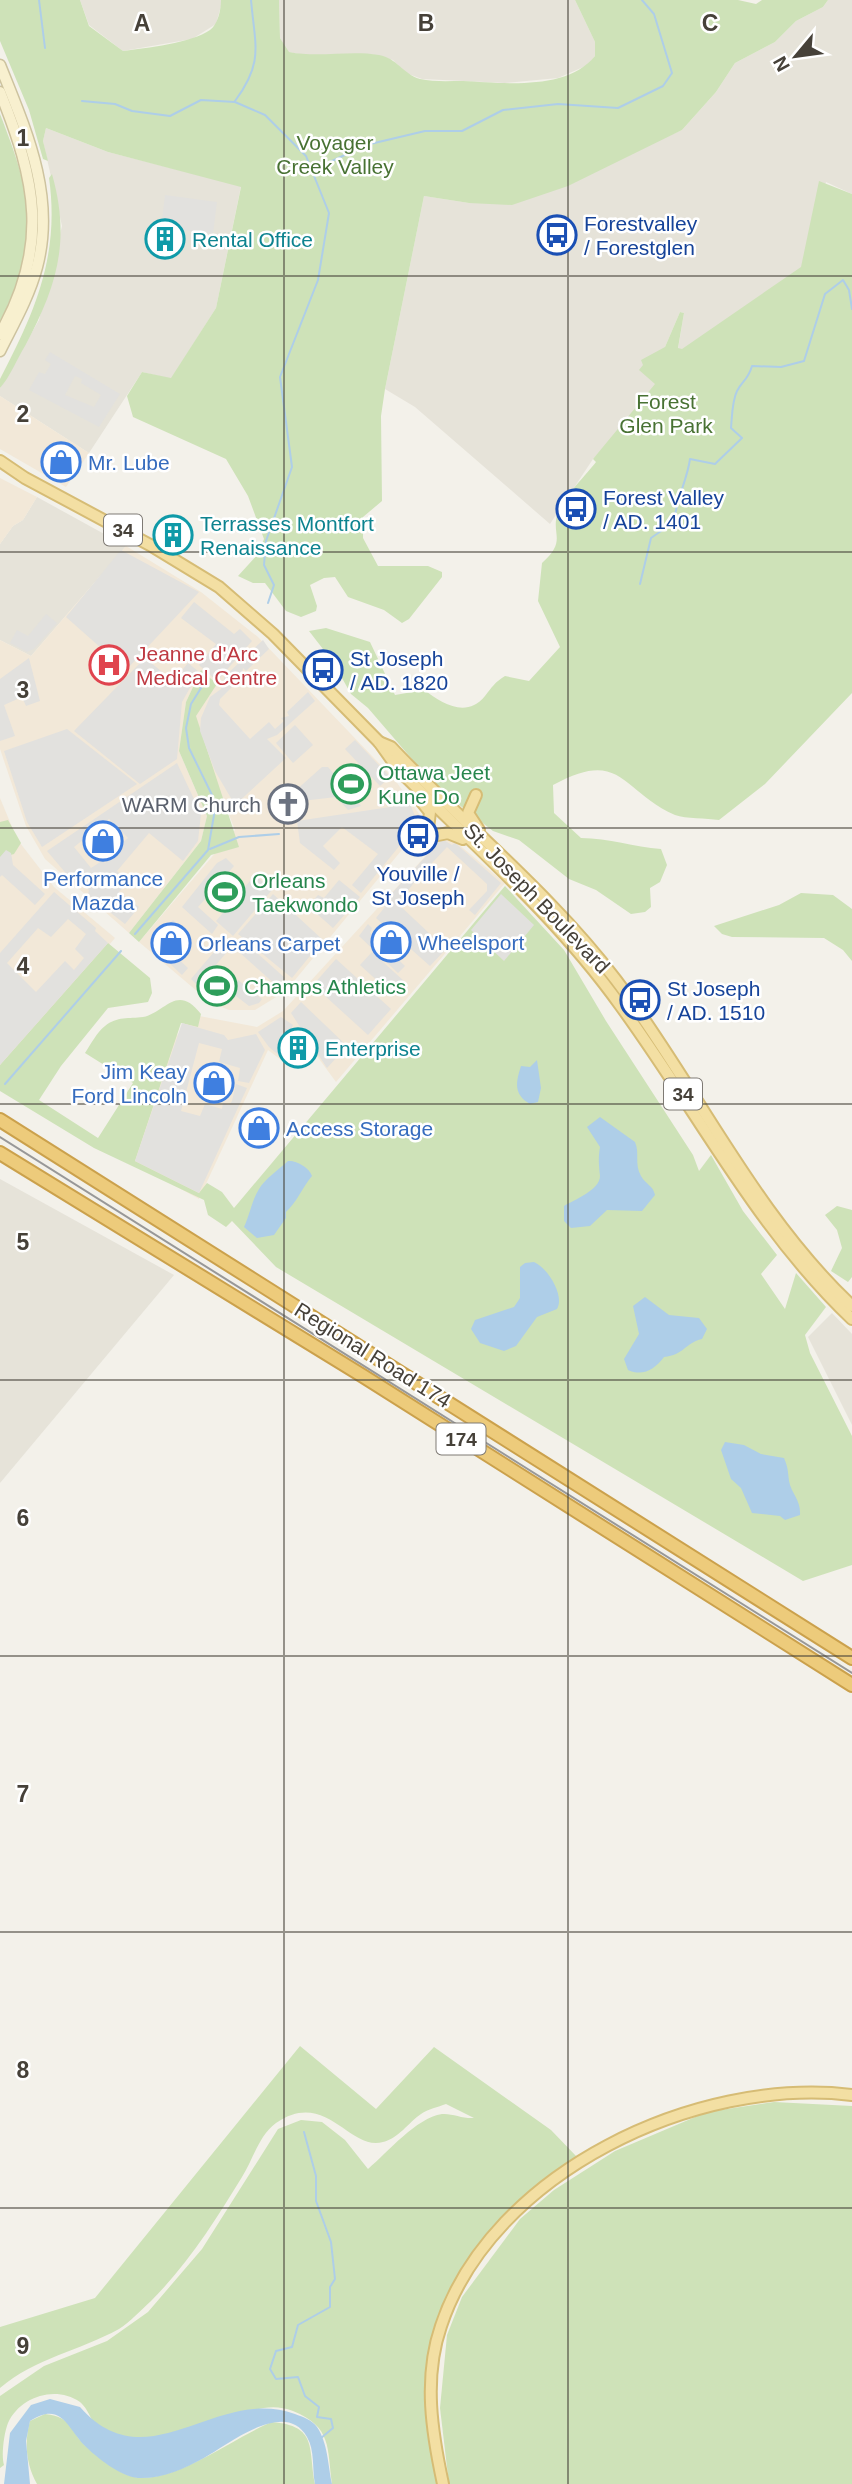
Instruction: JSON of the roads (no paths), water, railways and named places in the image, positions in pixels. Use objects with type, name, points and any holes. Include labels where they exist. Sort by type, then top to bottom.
[{"type":"highway","points":[[0,1110],[91,1178]]},
{"type":"highway","name":"Regional Road 174","points":[[0,1120],[852,1658]]},
{"type":"highway","name":"Regional Road 174","points":[[0,1156],[141,1240],[852,1685]]},
{"type":"main road","points":[[0,65],[33,169],[43,222],[37,268],[0,351]]},
{"type":"main road","points":[[0,92],[33,169],[35,225],[31,260],[12,312],[0,334]]},
{"type":"main road","name":"St. Joseph Boulevard","points":[[1,463],[150,545],[219,587],[273,635],[379,742],[399,770],[554,923],[606,986],[787,1251],[852,1319]]},
{"type":"main road","name":"St. Joseph Boulevard","points":[[379,742],[391,747],[447,807],[569,925],[614,978],[675,1062],[789,1237],[852,1306]]},
{"type":"main road","points":[[399,770],[403,780],[428,808],[430,832],[452,833],[475,845]]},
{"type":"main road","points":[[476,795],[469,810],[473,823],[563,913],[569,925]]},
{"type":"main road","points":[[443,2484],[431,2406],[432,2365],[440,2327],[459,2284],[483,2247],[525,2204],[583,2160],[637,2131],[699,2108],[759,2096],[832,2092],[852,2095]]},
{"type":"water","points":[[537,1060],[541,1088],[538,1102],[530,1104],[518,1092],[518,1077],[521,1066],[530,1067]]},
{"type":"water","points":[[600,1117],[635,1142],[639,1172],[655,1195],[642,1211],[607,1210],[590,1226],[571,1228],[564,1221],[564,1206],[586,1194],[599,1181],[600,1147],[587,1127]]},
{"type":"water","points":[[288,1161],[302,1165],[312,1176],[286,1212],[286,1218],[274,1235],[257,1238],[244,1227],[255,1198],[265,1182]]},
{"type":"water","points":[[534,1262],[545,1270],[554,1283],[559,1297],[557,1309],[537,1317],[516,1346],[504,1351],[480,1343],[471,1329],[475,1320],[514,1307],[520,1298],[520,1267]]},
{"type":"water","points":[[645,1297],[669,1315],[699,1318],[707,1329],[702,1339],[676,1354],[664,1357],[648,1371],[639,1373],[628,1370],[624,1359],[639,1334],[633,1306]]},
{"type":"water","points":[[725,1442],[744,1445],[761,1454],[784,1458],[800,1515],[785,1520],[780,1516],[752,1513],[741,1488],[731,1479],[721,1450]]},
{"type":"water","points":[[50,2399],[80,2407],[106,2428],[131,2436],[157,2435],[238,2412],[266,2409],[295,2414],[313,2422],[321,2433],[332,2484],[315,2484],[310,2442],[297,2426],[285,2422],[256,2428],[181,2469],[156,2477],[138,2478],[124,2474],[102,2460],[84,2445],[68,2424],[56,2415],[49,2414],[30,2421],[26,2441],[30,2484],[4,2484],[10,2433],[31,2405]]},
{"type":"waterway","points":[[39,0],[45,48]]},
{"type":"waterway","points":[[235,101],[254,64],[251,0]]},
{"type":"waterway","points":[[313,170],[366,145],[425,131],[462,131],[503,110],[558,104],[618,108],[663,86],[672,73],[654,14],[642,0]]},
{"type":"waterway","points":[[82,101],[115,104],[132,111],[170,116],[201,100],[235,102],[265,115],[306,156],[329,213],[318,280],[280,377],[292,467],[266,541],[264,565],[274,585],[268,603]]},
{"type":"waterway","points":[[640,584],[651,538],[674,522],[690,459],[715,464],[742,438],[731,428],[733,404],[737,391],[752,366],[781,367],[804,361],[825,294],[843,280],[849,290],[852,309]]},
{"type":"waterway","points":[[135,934],[208,850],[214,815],[213,797],[189,748],[186,728],[191,704],[206,680]]},
{"type":"waterway","points":[[210,849],[239,837],[279,834]]},
{"type":"waterway","points":[[5,1084],[121,951]]},
{"type":"waterway","points":[[304,2132],[316,2176],[316,2201],[331,2242],[335,2279],[330,2287],[330,2307],[298,2325],[292,2347],[276,2351],[270,2369],[276,2379],[298,2377],[305,2396],[319,2407],[317,2417],[331,2419],[333,2428],[321,2438]]},
{"type":"tram line","points":[[0,1137],[852,1673]]},
{"type":"place","name":"Forestvalley / Forestglen","points":[[557,235]]},
{"type":"place","name":"Rental Office","points":[[165,239]]},
{"type":"place","name":"Mr. Lube","points":[[61,462]]},
{"type":"place","name":"Forest Valley / AD. 1401","points":[[576,509]]},
{"type":"place","name":"Terrasses Montfort Renaissance","points":[[173,535]]},
{"type":"place","name":"Jeanne d'Arc Medical Centre","points":[[109,665]]},
{"type":"place","name":"St Joseph / AD. 1820","points":[[323,670]]},
{"type":"place","name":"Ottawa Jeet Kune Do","points":[[351,784]]},
{"type":"place","name":"WARM Church","points":[[288,804]]},
{"type":"place","name":"Youville / St Joseph","points":[[418,836]]},
{"type":"place","name":"Performance Mazda","points":[[103,841]]},
{"type":"place","name":"Orleans Taekwondo","points":[[225,892]]},
{"type":"place","name":"Wheelsport","points":[[391,942]]},
{"type":"place","name":"Orleans Carpet","points":[[171,943]]},
{"type":"place","name":"Champs Athletics","points":[[217,986]]},
{"type":"place","name":"St Joseph / AD. 1510","points":[[640,1000]]},
{"type":"place","name":"Enterprise","points":[[298,1048]]},
{"type":"place","name":"Jim Keay Ford Lincoln","points":[[214,1083]]},
{"type":"place","name":"Access Storage","points":[[259,1128]]},
{"type":"park label","name":"Voyager Creek Valley","points":[[335,154]]},
{"type":"park label","name":"Forest Glen Park","points":[[666,413]]}]
